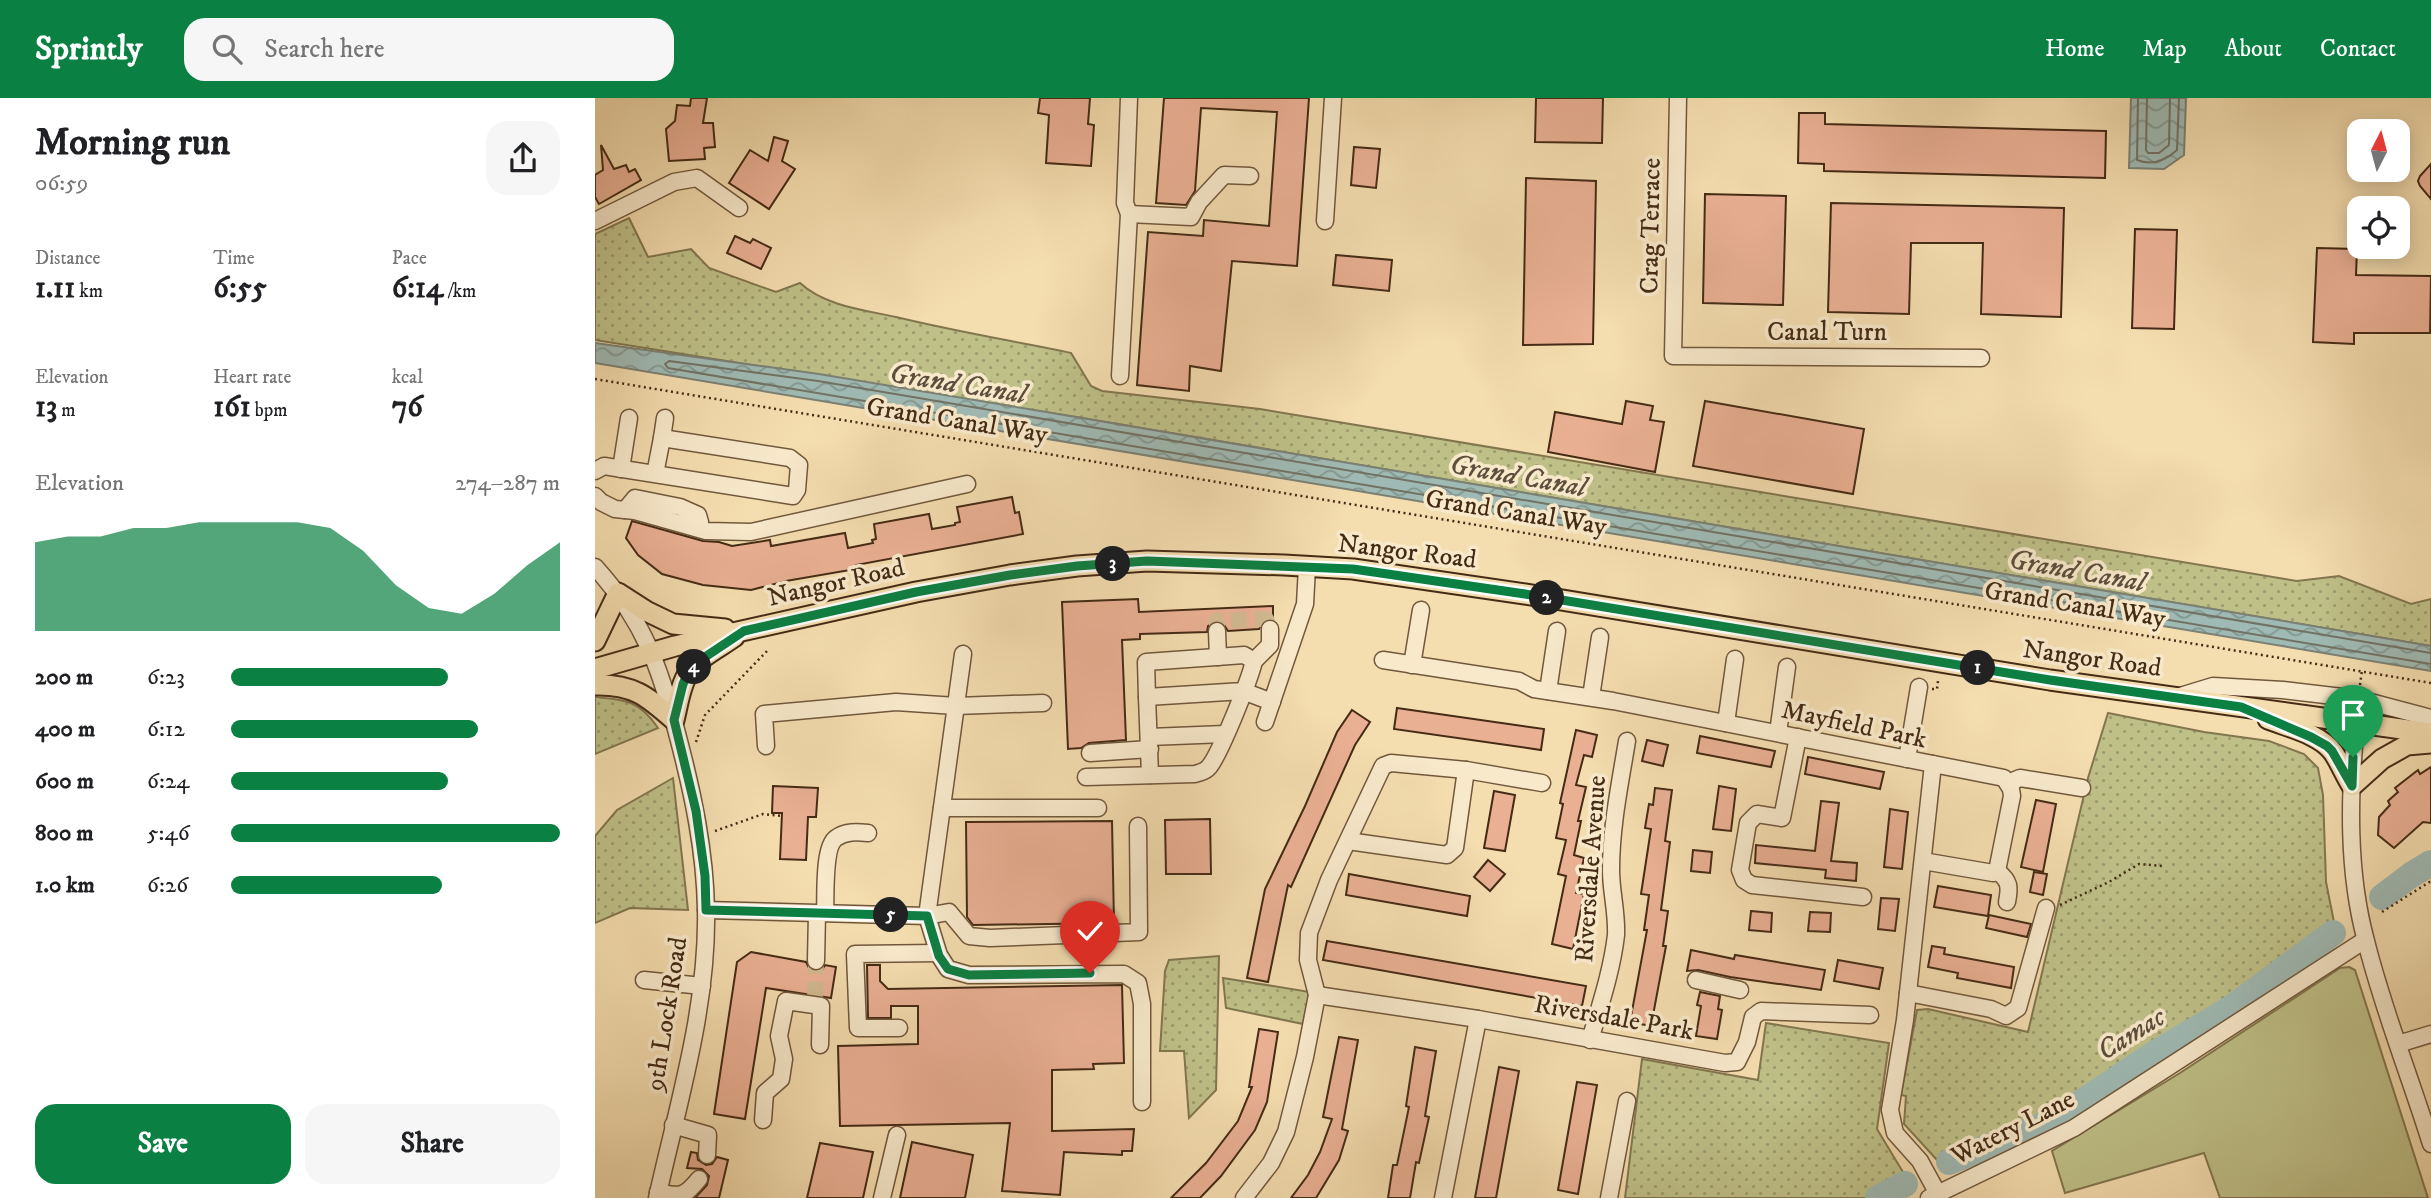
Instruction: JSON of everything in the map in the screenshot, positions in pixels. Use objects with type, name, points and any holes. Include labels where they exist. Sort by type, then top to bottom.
[{"type":"main road","name":"Nangor Road","points":[[595,669],[652,651],[916,592],[1077,566],[1147,561],[1353,569],[1525,594],[2036,678],[2431,733]]},
{"type":"main road","points":[[595,641],[618,593],[673,624],[744,631]]},
{"type":"main road","points":[[595,685],[624,686],[637,691],[650,698],[674,720],[689,671],[744,631]]},
{"type":"main road","points":[[2241,707],[2327,746],[2352,786],[2382,759],[2407,745],[2431,743]]},
{"type":"street","points":[[1120,376],[1129,214],[1125,203],[1129,98]]},
{"type":"street","points":[[1325,221],[1333,98]]},
{"type":"street","name":"Crag Terrace","points":[[1673,356],[1678,98]]},
{"type":"street","points":[[1129,214],[1191,217],[1199,202],[1224,175],[1250,176]]},
{"type":"street","points":[[595,221],[685,178],[697,178],[739,208]]},
{"type":"street","name":"Canal Turn","points":[[1673,356],[1981,358]]},
{"type":"street","points":[[621,469],[629,418]]},
{"type":"street","points":[[655,474],[665,418]]},
{"type":"street","points":[[595,471],[604,466],[793,496],[797,490],[799,465],[790,458],[662,439]]},
{"type":"street","points":[[595,496],[615,509],[706,531],[751,532],[967,484]]},
{"type":"street","points":[[625,510],[635,498],[680,507],[698,515],[699,522]]},
{"type":"street","name":"9th Lock Road","points":[[595,567],[618,593],[652,651],[674,720],[696,811],[705,876],[702,986],[657,1195]]},
{"type":"street","points":[[1265,722],[1305,604],[1307,568]]},
{"type":"street","points":[[1412,664],[1421,610]]},
{"type":"street","points":[[1086,777],[1195,774],[1206,771],[1225,734],[1254,661],[1270,645],[1271,629]]},
{"type":"street","points":[[1217,631],[1218,657]]},
{"type":"street","points":[[1548,691],[1557,631]]},
{"type":"street","points":[[1591,697],[1600,637]]},
{"type":"street","points":[[963,654],[927,916],[938,953],[948,969],[969,975],[1124,974],[1138,983],[1142,1004],[1142,1102]]},
{"type":"street","points":[[1150,775],[1146,662],[1244,655],[1254,661]]},
{"type":"street","points":[[1726,723],[1735,659]]},
{"type":"street","name":"Mayfield Park","points":[[1383,660],[1519,681],[1534,689],[1591,697],[1933,764],[1908,993],[1890,1110],[1895,1133],[1920,1161],[1933,1191]]},
{"type":"street","points":[[1778,733],[1787,667]]},
{"type":"street","name":"Nangor Road","points":[[2174,698],[2213,686],[2283,690],[2359,699],[2431,718]]},
{"type":"street","points":[[1907,759],[1919,687]]},
{"type":"street","points":[[1147,697],[1243,691],[1272,702]]},
{"type":"street","points":[[766,746],[764,714],[896,702],[956,706],[1042,703]]},
{"type":"street","points":[[2356,724],[2352,786],[2353,861],[2365,940],[2431,1144]]},
{"type":"street","points":[[1090,753],[1225,734]]},
{"type":"street","points":[[1798,737],[1783,818],[1757,814],[1748,822],[1740,870],[1744,880],[1752,885],[1863,897]]},
{"type":"street","name":"Riversdale Avenue","points":[[1590,1040],[1603,995],[1615,936],[1612,839],[1627,741]]},
{"type":"street","points":[[1244,1198],[1271,1163],[1286,1132],[1317,995],[1308,960],[1309,933],[1329,880],[1383,766],[1391,762],[1466,770],[1542,783]]},
{"type":"street","points":[[1933,764],[1998,776],[2008,783],[2012,796],[1997,871]]},
{"type":"street","points":[[1348,841],[1447,855],[1455,848],[1466,770]]},
{"type":"street","points":[[2008,783],[2020,778],[2082,788]]},
{"type":"street","points":[[942,808],[1098,808]]},
{"type":"street","points":[[706,910],[927,916],[949,912],[969,936],[990,938],[1139,933],[1138,826]]},
{"type":"street","points":[[816,961],[828,851],[834,839],[851,832],[868,833]]},
{"type":"street","points":[[1923,861],[1993,873],[1997,871]]},
{"type":"street","points":[[1997,871],[2007,879],[2010,886],[2007,902]]},
{"type":"street","points":[[1908,993],[1991,1009],[2006,1016],[2018,1008],[2046,908]]},
{"type":"street","name":"Watery Lane","points":[[1933,1191],[2074,1128],[2365,940]]},
{"type":"street","points":[[899,1028],[858,1028],[855,954],[938,953]]},
{"type":"street","points":[[1696,980],[1741,984],[1757,1014],[1761,1011],[1789,1011],[1870,1015]]},
{"type":"street","points":[[644,981],[702,986]]},
{"type":"street","name":"Riversdale Park","points":[[1317,995],[1478,1019],[1725,1063],[1737,1062],[1747,1042],[1753,1017],[1757,1014]]},
{"type":"street","points":[[763,1120],[765,1093],[781,1079],[784,1059],[779,1036],[786,1001],[815,1001],[821,1006],[820,1045]]},
{"type":"street","points":[[1443,1198],[1478,1019]]},
{"type":"street","points":[[2398,1044],[2431,1034]]},
{"type":"street","points":[[1609,1198],[1627,1101]]},
{"type":"street","points":[[673,1125],[708,1135],[707,1155]]},
{"type":"street","points":[[882,1198],[897,1135]]},
{"type":"street","points":[[657,1195],[678,1197],[689,1191],[699,1179]]},
{"type":"path","name":"Grand Canal Way","points":[[595,379],[2431,683]]},
{"type":"path","points":[[695,743],[705,715],[768,650]]},
{"type":"path","points":[[715,831],[763,814],[782,817]]},
{"type":"path","points":[[2046,908],[2058,906],[2109,882],[2139,864],[2162,866]]},
{"type":"path","points":[[2382,912],[2431,881]]},
{"type":"green space","points":[[629,218],[648,257],[691,249],[709,268],[776,292],[800,283],[821,297],[845,306],[1071,353],[1091,386],[1102,391],[1260,409],[2297,581],[2339,576],[2411,604],[2431,599],[2431,646],[1076,417],[595,340],[595,234]]},
{"type":"green space","points":[[595,697],[615,699],[638,707],[658,728],[595,754]]},
{"type":"green space","points":[[2108,713],[2204,732],[2269,741],[2304,754],[2318,768],[2323,795],[2326,882],[2334,922],[2243,995],[2037,1123],[1937,1160],[1904,1124],[1906,1096],[1901,1095],[1917,1010],[1928,1009],[2028,1032],[2088,778]]},
{"type":"green space","points":[[673,778],[688,910],[630,908],[595,923],[595,836],[617,810]]},
{"type":"green space","points":[[1219,956],[1216,1090],[1189,1118],[1184,1051],[1160,1051],[1165,971],[1169,960]]},
{"type":"green space","points":[[2349,967],[2355,970],[2428,1198],[2220,1198],[2204,1153],[2065,1193],[2052,1151],[2180,1073],[2340,968]]},
{"type":"green space","points":[[1223,978],[1310,992],[1303,1024],[1226,1008]]},
{"type":"green space","points":[[1766,1023],[1889,1043],[1877,1129],[1906,1177],[1867,1198],[1625,1198],[1642,1059],[1758,1080]]},
{"type":"water","points":[[2131,98],[2186,98],[2184,155],[2164,169],[2129,168]]},
{"type":"water","points":[[595,343],[819,374],[2431,646],[2431,671],[595,363]]},
{"type":"building","points":[[691,98],[707,98],[703,123],[713,123],[715,147],[704,148],[705,159],[669,161],[666,129],[675,121],[677,105],[690,106]]},
{"type":"building","points":[[1040,98],[1090,98],[1088,124],[1094,125],[1091,166],[1046,163],[1049,115],[1038,113]]},
{"type":"building","points":[[1164,98],[1309,98],[1297,266],[1232,261],[1221,371],[1190,366],[1189,391],[1137,385],[1148,232],[1203,236],[1204,220],[1269,226],[1277,112],[1201,108],[1195,191],[1186,205],[1156,203]]},
{"type":"building","points":[[1536,98],[1603,98],[1602,143],[1535,142]]},
{"type":"building","points":[[1799,113],[1825,113],[1825,124],[2106,131],[2105,178],[1824,171],[1824,164],[1798,163]]},
{"type":"building","points":[[774,137],[788,141],[782,161],[795,169],[769,209],[729,183],[750,150],[768,161]]},
{"type":"building","points":[[601,145],[614,169],[626,165],[629,172],[635,169],[641,180],[599,204],[595,197],[595,175],[603,170]]},
{"type":"building","points":[[1354,147],[1380,149],[1376,188],[1351,185]]},
{"type":"building","points":[[2431,164],[2431,199],[2418,181]]},
{"type":"building","points":[[1526,178],[1596,181],[1593,344],[1523,345]]},
{"type":"building","points":[[1705,194],[1786,196],[1783,305],[1703,303]]},
{"type":"building","points":[[1831,203],[2064,208],[2061,317],[1981,314],[1983,243],[1911,243],[1909,314],[1828,312]]},
{"type":"building","points":[[2135,229],[2177,230],[2174,329],[2132,328]]},
{"type":"building","points":[[735,236],[750,243],[753,239],[771,248],[761,269],[727,253]]},
{"type":"building","points":[[2317,248],[2347,249],[2347,259],[2357,259],[2356,275],[2431,276],[2430,333],[2354,333],[2354,344],[2313,342]]},
{"type":"building","points":[[1336,255],[1392,260],[1389,291],[1333,285]]},
{"type":"building","points":[[1626,401],[1653,406],[1650,420],[1664,422],[1655,472],[1548,452],[1555,412],[1622,424]]},
{"type":"building","points":[[1705,401],[1864,429],[1853,494],[1693,466]]},
{"type":"building","points":[[1012,497],[1015,513],[1019,512],[1023,534],[856,565],[856,569],[751,590],[703,585],[662,574],[638,555],[626,538],[632,521],[703,541],[732,546],[770,540],[771,546],[845,533],[848,548],[873,543],[872,540],[876,539],[874,524],[929,514],[932,529],[955,525],[960,522],[957,507]]},
{"type":"building","points":[[1138,599],[1139,612],[1273,606],[1273,619],[1264,620],[1259,629],[1228,631],[1222,622],[1216,621],[1208,626],[1207,632],[1140,634],[1140,639],[1122,640],[1126,740],[1089,743],[1081,748],[1068,749],[1062,602]]},
{"type":"building","points":[[1397,708],[1544,729],[1541,750],[1394,729]]},
{"type":"building","points":[[1352,710],[1370,722],[1355,745],[1291,887],[1288,885],[1268,982],[1247,978],[1265,889],[1337,732]]},
{"type":"building","points":[[1576,730],[1597,735],[1592,757],[1584,755],[1576,785],[1586,787],[1574,855],[1584,858],[1576,893],[1584,894],[1573,949],[1552,944],[1566,876],[1558,874],[1566,840],[1556,838],[1563,804],[1560,803]]},
{"type":"building","points":[[1700,736],[1775,751],[1771,767],[1697,753]]},
{"type":"building","points":[[1647,740],[1668,745],[1663,766],[1642,761]]},
{"type":"building","points":[[1808,757],[1884,772],[1880,789],[1805,774]]},
{"type":"building","points":[[2431,767],[2431,823],[2423,822],[2394,848],[2378,835],[2379,817],[2390,805],[2388,801],[2398,792],[2395,788],[2418,770],[2420,774]]},
{"type":"building","points":[[773,786],[818,788],[816,817],[808,817],[806,860],[780,859],[782,813],[772,813]]},
{"type":"building","points":[[1719,786],[1736,789],[1731,831],[1713,829]]},
{"type":"building","points":[[1655,788],[1672,790],[1665,841],[1670,842],[1661,910],[1668,911],[1663,946],[1666,946],[1651,1026],[1630,1022],[1647,930],[1644,930],[1649,895],[1641,894],[1651,829],[1645,828],[1649,804],[1653,805]]},
{"type":"building","points":[[1494,791],[1515,795],[1505,851],[1484,848]]},
{"type":"building","points":[[2036,800],[2056,804],[2043,872],[2021,867]]},
{"type":"building","points":[[1821,801],[1839,803],[1831,861],[1857,863],[1856,881],[1825,878],[1826,870],[1755,863],[1756,845],[1815,851]]},
{"type":"building","points":[[1890,809],[1908,812],[1902,869],[1884,867]]},
{"type":"building","points":[[1210,819],[1211,874],[1166,874],[1165,820]]},
{"type":"building","points":[[1112,821],[1114,923],[973,925],[967,917],[966,822]]},
{"type":"building","points":[[1693,850],[1712,852],[1710,873],[1691,871]]},
{"type":"building","points":[[1488,860],[1505,874],[1490,891],[1474,877]]},
{"type":"building","points":[[2034,872],[2047,874],[2043,895],[2030,892]]},
{"type":"building","points":[[1349,874],[1470,896],[1467,916],[1346,895]]},
{"type":"building","points":[[1938,886],[1991,895],[1988,916],[1934,907]]},
{"type":"building","points":[[1881,898],[1899,899],[1895,931],[1878,929]]},
{"type":"building","points":[[1751,911],[1772,913],[1771,932],[1749,930]]},
{"type":"building","points":[[1810,912],[1831,913],[1830,932],[1808,931]]},
{"type":"building","points":[[1989,915],[2031,924],[2027,937],[1986,928]]},
{"type":"building","points":[[1327,941],[1586,986],[1582,1006],[1323,960]]},
{"type":"building","points":[[1932,946],[1945,948],[1944,954],[2014,967],[2011,988],[1957,978],[1958,973],[1928,967]]},
{"type":"building","points":[[1691,950],[1734,959],[1735,955],[1825,970],[1821,990],[1698,970],[1687,971]]},
{"type":"building","points":[[751,952],[806,962],[810,970],[815,971],[822,970],[825,965],[836,967],[831,998],[766,988],[745,1119],[714,1114],[737,962]]},
{"type":"building","points":[[1838,960],[1883,968],[1879,989],[1834,981]]},
{"type":"building","points":[[867,965],[880,965],[880,981],[888,989],[1122,985],[1124,1063],[1093,1064],[1094,1069],[1052,1070],[1052,1131],[1134,1129],[1132,1151],[1122,1151],[1122,1155],[1064,1152],[1060,1195],[1002,1191],[1010,1123],[840,1126],[838,1046],[918,1044],[918,1006],[891,1006],[891,1018],[868,1018]]},
{"type":"building","points":[[1700,992],[1720,996],[1718,1009],[1722,1010],[1717,1039],[1696,1036],[1701,1006],[1697,1005]]},
{"type":"building","points":[[1259,1029],[1278,1032],[1267,1102],[1255,1130],[1221,1176],[1200,1198],[1171,1198],[1206,1163],[1238,1121],[1252,1087],[1249,1087]]},
{"type":"building","points":[[1339,1037],[1358,1040],[1342,1129],[1348,1131],[1339,1160],[1316,1198],[1291,1198],[1308,1175],[1320,1152],[1332,1119],[1323,1117]]},
{"type":"building","points":[[1415,1047],[1436,1051],[1425,1116],[1429,1117],[1419,1163],[1416,1162],[1410,1198],[1388,1198],[1393,1165],[1397,1165],[1409,1107],[1406,1106]]},
{"type":"building","points":[[1499,1067],[1519,1071],[1496,1198],[1475,1198]]},
{"type":"building","points":[[1577,1082],[1597,1085],[1578,1194],[1558,1190]]},
{"type":"building","points":[[912,1142],[973,1155],[965,1198],[900,1198]]},
{"type":"building","points":[[820,1143],[873,1152],[863,1198],[807,1198]]},
{"type":"building","points":[[691,1152],[697,1153],[698,1160],[706,1165],[712,1164],[717,1157],[728,1160],[719,1198],[695,1198],[707,1185],[709,1176],[702,1169],[687,1168]]},
{"type":"waterway","name":"Camac","points":[[2382,897],[2431,863]]},
{"type":"waterway","name":"Camac","points":[[1949,1162],[2041,1126],[2070,1110],[2154,1054],[2230,1009],[2333,933]]},
{"type":"waterway","name":"Camac","points":[[1878,1198],[1905,1184]]},
{"type":"tunnel","points":[[1217,631],[1217,621],[1266,619],[1270,629]]},
{"type":"tunnel","points":[[815,998],[816,961]]},
{"type":"route","points":[[1090,973],[969,975],[948,969],[939,956],[927,916],[706,910],[701,840],[674,720],[689,671],[744,631],[916,592],[1010,575],[1077,566],[1147,561],[1284,565],[1353,569],[1525,594],[2050,680],[2241,707],[2327,746],[2352,786],[2353,757]]},
{"type":"water label","name":"Grand Canal","points":[[958,384]]},
{"type":"water label","name":"Grand Canal","points":[[1518,476]]},
{"type":"water label","name":"Grand Canal","points":[[2077,571]]}]
